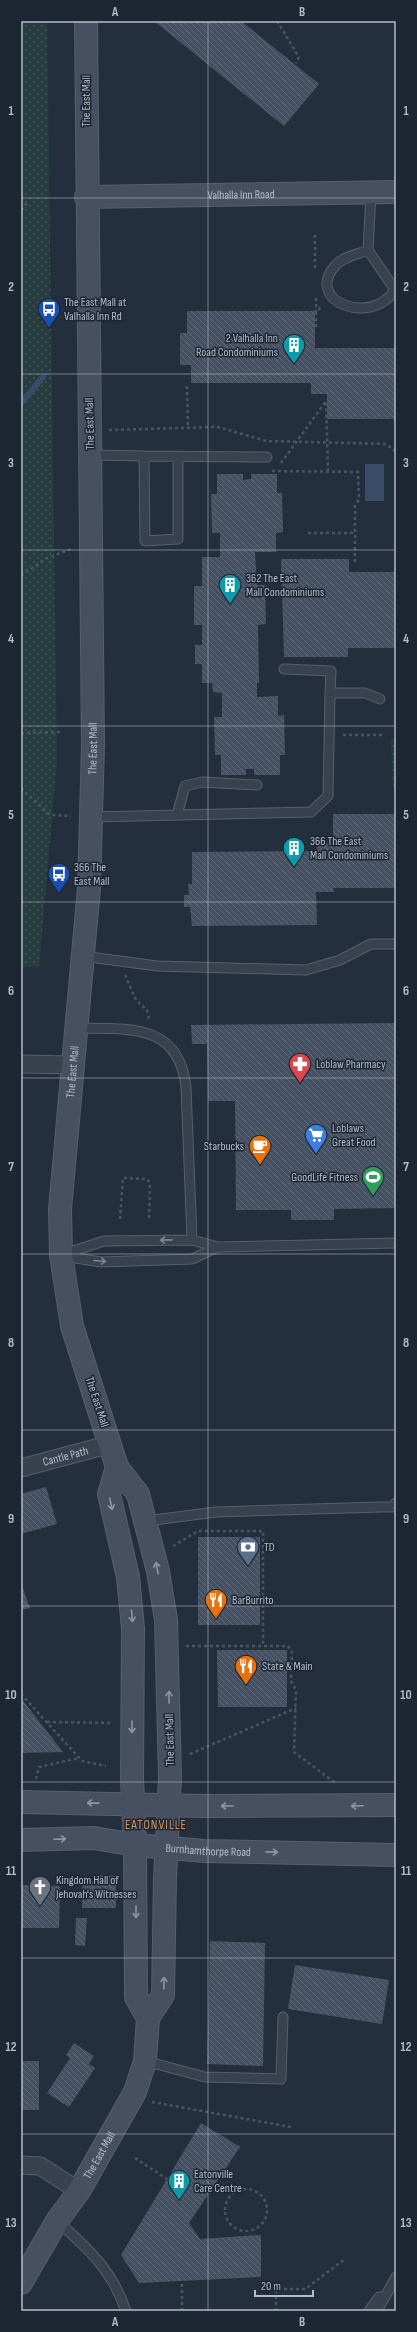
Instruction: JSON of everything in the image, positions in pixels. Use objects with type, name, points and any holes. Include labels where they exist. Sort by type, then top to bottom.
[{"type":"main road","name":"The East Mall","points":[[21,2282],[58,2221],[79,2191],[132,2098],[145,2061],[148,2018],[163,1995],[166,1848],[169,1805],[170,1754],[168,1645],[166,1620],[154,1556],[138,1494],[117,1467],[111,1444],[72,1326],[61,1255],[60,1209],[89,888],[93,745],[92,542],[86,197],[86,21]]},
{"type":"main road","name":"Valhalla Inn Road","points":[[86,197],[396,192]]},
{"type":"main road","points":[[117,1467],[109,1494],[128,1577],[133,1628],[132,1804],[135,1845],[136,1997],[148,2018]]},
{"type":"main road","points":[[21,1802],[335,1807],[396,1805]]},
{"type":"main road","name":"Burnhamthorpe Road","points":[[21,1840],[94,1838],[135,1845],[204,1851],[396,1855]]},
{"type":"street","points":[[21,1064],[73,1065]]},
{"type":"street","name":"Cantle Path","points":[[21,1468],[111,1444]]},
{"type":"street","points":[[21,2165],[40,2166],[79,2191]]},
{"type":"lane","points":[[368,250],[335,266],[329,274],[328,284],[330,294],[336,302],[345,307],[368,308],[384,303],[396,290],[368,250],[370,193]]},
{"type":"lane","points":[[90,455],[267,457]]},
{"type":"lane","points":[[144,456],[145,541],[178,539],[178,457]]},
{"type":"lane","points":[[91,817],[311,812],[328,796],[330,671],[284,669]]},
{"type":"lane","points":[[330,693],[365,693],[380,699]]},
{"type":"lane","points":[[177,815],[185,786],[202,782],[257,785]]},
{"type":"lane","points":[[82,956],[157,966],[306,970],[340,960],[371,944],[396,944]]},
{"type":"lane","points":[[76,1028],[134,1030],[154,1035],[172,1048],[180,1059],[185,1072],[192,1240]]},
{"type":"lane","points":[[61,1255],[104,1241],[192,1240],[218,1247],[396,1243]]},
{"type":"lane","points":[[61,1255],[101,1262],[192,1258],[218,1247]]},
{"type":"lane","points":[[146,1521],[216,1512],[392,1507],[396,1503]]},
{"type":"lane","points":[[145,2061],[206,2076],[281,2078],[283,2017]]},
{"type":"lane","points":[[58,2221],[99,2259],[120,2295],[126,2311]]},
{"type":"lane","points":[[377,2311],[385,2300],[384,2297],[393,2285],[396,2277]]},
{"type":"lane","points":[[369,2311],[379,2297],[384,2297]]},
{"type":"path","points":[[277,21],[299,58],[296,63]]},
{"type":"path","points":[[21,210],[29,200]]},
{"type":"path","points":[[316,327],[316,313],[330,294]]},
{"type":"path","points":[[187,386],[188,428]]},
{"type":"path","points":[[275,471],[326,401],[328,471]]},
{"type":"path","points":[[90,431],[218,427],[266,441],[386,444],[396,452]]},
{"type":"path","points":[[270,471],[358,472],[359,499],[355,506],[355,566]]},
{"type":"path","points":[[308,533],[355,533]]},
{"type":"path","points":[[21,576],[46,560],[92,542]]},
{"type":"path","points":[[21,733],[60,732]]},
{"type":"path","points":[[329,735],[385,735]]},
{"type":"path","points":[[21,788],[50,814],[91,817]]},
{"type":"path","points":[[120,961],[136,1000],[147,1010],[154,1035]]},
{"type":"path","points":[[120,1219],[123,1178],[147,1179],[150,1183],[149,1218]]},
{"type":"path","points":[[154,1556],[198,1531],[263,1531],[263,1645]]},
{"type":"path","points":[[168,1645],[284,1645],[291,1650],[291,1681],[296,1690],[294,1752],[334,1782],[335,1807]]},
{"type":"path","points":[[21,1694],[82,1761],[106,1766]]},
{"type":"path","points":[[170,1754],[193,1754],[296,1708]]},
{"type":"path","points":[[46,1722],[132,1722]]},
{"type":"path","points":[[36,1779],[39,1767],[79,1758]]},
{"type":"path","points":[[132,2098],[292,2127]]},
{"type":"path","points":[[135,2158],[167,2179]]},
{"type":"path","points":[[245,2189],[260,2194],[266,2202],[268,2209],[262,2223],[254,2229],[246,2230],[231,2224],[225,2210],[231,2195],[245,2189]]},
{"type":"path","points":[[276,2311],[276,2289],[305,2289],[346,2259]]},
{"type":"path","points":[[182,2281],[182,2311]]},
{"type":"green space","points":[[21,21],[47,21],[57,762],[39,966],[21,967]]},
{"type":"green space","points":[[391,739],[396,739],[396,786],[393,786]]},
{"type":"water","points":[[365,464],[384,464],[384,501],[365,501]]},
{"type":"building","points":[[154,21],[241,21],[319,84],[284,126]]},
{"type":"building","name":"2 Valhalla Inn Road Condominiums","points":[[187,311],[315,311],[315,348],[396,348],[396,419],[327,419],[327,394],[311,394],[311,383],[191,383],[191,365],[180,365],[180,333],[187,333]]},
{"type":"building","name":"362 The East Mall Condominiums","points":[[217,474],[243,474],[243,480],[251,479],[251,474],[277,474],[277,493],[282,493],[283,532],[276,533],[276,552],[255,552],[257,585],[265,585],[266,624],[258,625],[259,683],[257,683],[257,697],[278,696],[278,716],[284,715],[285,755],[280,755],[280,775],[254,775],[254,769],[246,769],[246,775],[221,775],[221,755],[215,755],[214,717],[222,717],[222,693],[213,692],[212,683],[202,683],[202,664],[195,664],[195,645],[202,645],[202,625],[194,625],[194,586],[202,586],[202,557],[220,557],[220,533],[212,533],[211,494],[217,494]]},
{"type":"building","points":[[281,559],[349,559],[349,572],[396,572],[396,648],[348,648],[348,657],[284,657]]},
{"type":"building","name":"366 The East Mall Condominiums","points":[[333,814],[396,814],[396,888],[333,888],[334,892],[316,892],[317,925],[192,926],[190,907],[184,907],[184,895],[189,895],[188,884],[192,884],[192,852],[317,851],[317,843],[333,844]]},
{"type":"building","name":"Loblaws Great Food","points":[[396,1023],[396,1208],[334,1209],[334,1220],[291,1220],[291,1210],[236,1210],[235,1101],[208,1101],[207,1044],[192,1044],[191,1025]]},
{"type":"building","points":[[46,1487],[57,1524],[21,1534],[21,1494]]},
{"type":"building","points":[[198,1537],[260,1537],[260,1625],[198,1625]]},
{"type":"building","points":[[21,1583],[30,1608],[21,1610]]},
{"type":"building","points":[[217,1650],[287,1650],[287,1707],[218,1707]]},
{"type":"building","points":[[21,1698],[63,1752],[21,1753]]},
{"type":"building","points":[[96,1875],[116,1876],[116,1908],[82,1908],[82,1881],[96,1881]]},
{"type":"building","name":"Kingdom Hall of Jehovah's Witnesses","points":[[21,1885],[60,1886],[59,1928],[21,1928]]},
{"type":"building","points":[[76,1918],[87,1918],[85,1946],[75,1945]]},
{"type":"building","points":[[210,1941],[265,1943],[263,2066],[207,2064]]},
{"type":"building","points":[[295,1965],[389,1980],[382,2024],[288,2009]]},
{"type":"building","points":[[74,2043],[94,2056],[89,2064],[95,2068],[69,2107],[47,2093],[70,2058],[66,2055]]},
{"type":"building","points":[[21,2061],[39,2061],[39,2110],[21,2110]]},
{"type":"building","name":"Eatonville Care Centre","points":[[201,2123],[240,2147],[189,2223],[200,2239],[261,2235],[261,2277],[139,2283],[121,2255]]},
{"type":"waterway","points":[[21,403],[43,377]]},
{"type":"place","name":"The East Mall at Valhalla Inn Rd","points":[[49,328]]},
{"type":"place","name":"2 Valhalla Inn Road Condominiums","points":[[294,364]]},
{"type":"place","name":"362 The East Mall Condominiums","points":[[230,604]]},
{"type":"place","name":"366 The East Mall Condominiums","points":[[294,868]]},
{"type":"place","name":"366 The East Mall","points":[[59,894]]},
{"type":"place","name":"Loblaw Pharmacy","points":[[300,1084]]},
{"type":"place","name":"Loblaws Great Food","points":[[316,1154]]},
{"type":"place","name":"Starbucks","points":[[260,1166]]},
{"type":"place","name":"GoodLife Fitness","points":[[373,1196]]},
{"type":"place","name":"TD","points":[[248,1566]]},
{"type":"place","name":"BarBurrito","points":[[216,1620]]},
{"type":"place","name":"State & Main","points":[[246,1686]]},
{"type":"place","name":"Kingdom Hall of Jehovah's Witnesses","points":[[40,1906]]},
{"type":"place","name":"Eatonville Care Centre","points":[[179,2200]]},
{"type":"district","name":"EATONVILLE","points":[[156,1825]]}]
